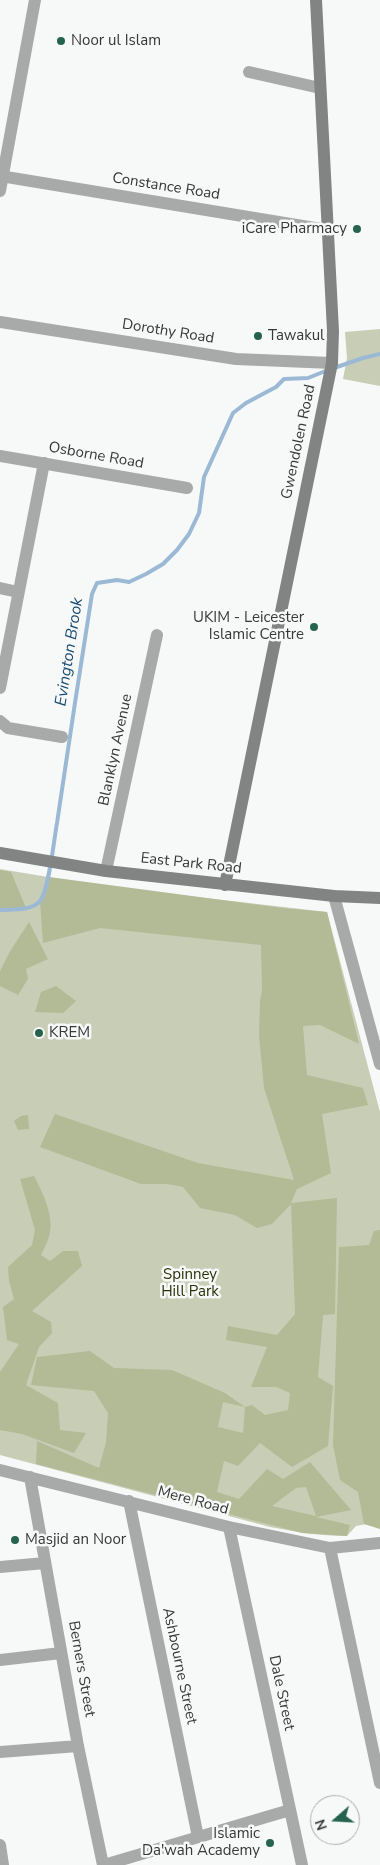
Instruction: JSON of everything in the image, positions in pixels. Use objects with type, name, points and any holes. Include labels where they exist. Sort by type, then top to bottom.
[{"type":"street","points":[[0,191],[1,176],[35,0]]},
{"type":"street","name":"Gwendolen Road","points":[[225,884],[332,367],[333,331],[316,0]]},
{"type":"street","points":[[249,72],[320,88]]},
{"type":"street","name":"Constance Road","points":[[1,176],[327,230]]},
{"type":"street","name":"Dorothy Road","points":[[0,322],[236,359],[332,367]]},
{"type":"street","name":"Osborne Road","points":[[0,456],[187,488]]},
{"type":"street","points":[[0,688],[44,464]]},
{"type":"street","points":[[0,588],[18,592]]},
{"type":"street","name":"Blanklyn Avenue","points":[[106,871],[157,635]]},
{"type":"street","points":[[0,720],[8,728],[62,737]]},
{"type":"street","name":"East Park Road","points":[[0,853],[106,871],[334,896],[380,898]]},
{"type":"street","points":[[334,896],[380,1064]]},
{"type":"street","name":"Mere Road","points":[[0,1470],[229,1527],[330,1548],[380,1543]]},
{"type":"street","name":"Berners Street","points":[[30,1477],[78,1746],[103,1865]]},
{"type":"street","name":"Ashbourne Street","points":[[129,1501],[198,1837]]},
{"type":"street","name":"Dale Street","points":[[229,1527],[302,1865]]},
{"type":"street","points":[[330,1548],[380,1783]]},
{"type":"street","points":[[0,1568],[45,1563]]},
{"type":"street","points":[[0,1660],[61,1653]]},
{"type":"street","points":[[0,1752],[78,1746]]},
{"type":"street","points":[[103,1865],[290,1810]]},
{"type":"street","points":[[0,1845],[3,1865]]},
{"type":"green space","points":[[380,329],[380,386],[343,379],[347,358],[345,332]]},
{"type":"green space","name":"Spinney Hill Park","points":[[0,869],[102,886],[327,912],[380,1112],[380,1529],[372,1523],[356,1526],[347,1536],[308,1533],[270,1527],[0,1455]]},
{"type":"green space","points":[[0,870],[11,872],[26,908],[1,910],[0,912]]},
{"type":"green space","points":[[49,877],[282,908],[327,912],[359,1044],[320,1025],[303,1026],[307,1075],[363,1088],[368,1105],[322,1114],[331,1173],[297,1189],[291,1203],[337,1198],[335,1314],[323,1315],[318,1377],[333,1386],[328,1446],[292,1467],[260,1443],[238,1466],[224,1461],[217,1492],[239,1499],[267,1469],[283,1479],[310,1462],[351,1510],[316,1517],[350,1525],[347,1536],[302,1533],[36,1464],[37,1441],[99,1468],[106,1442],[108,1413],[94,1391],[31,1385],[37,1357],[90,1351],[114,1368],[172,1370],[225,1393],[245,1407],[252,1405],[265,1415],[288,1410],[290,1393],[276,1387],[251,1387],[267,1347],[226,1340],[228,1326],[277,1335],[295,1314],[291,1204],[272,1224],[257,1228],[235,1215],[200,1208],[183,1187],[167,1184],[141,1184],[40,1147],[55,1114],[198,1163],[294,1180],[264,1088],[259,1036],[262,991],[261,945],[100,928],[43,943],[40,901]],"holes":[[[223,1402],[245,1407],[243,1433],[218,1427]],[[306,1487],[316,1516],[272,1506],[296,1488]]]},
{"type":"green space","points":[[29,922],[48,959],[26,969],[28,979],[18,995],[0,986],[0,971]]},
{"type":"green space","points":[[56,986],[76,1001],[63,1013],[35,1012],[41,992]]},
{"type":"green space","points":[[28,1115],[29,1129],[18,1130],[14,1121],[21,1116]]},
{"type":"green space","points":[[34,1176],[44,1197],[50,1221],[49,1237],[41,1255],[50,1261],[63,1251],[78,1251],[82,1266],[32,1311],[51,1322],[52,1333],[39,1347],[26,1385],[58,1403],[60,1430],[86,1433],[74,1453],[22,1434],[0,1430],[0,1372],[19,1344],[7,1340],[3,1307],[14,1299],[9,1281],[8,1267],[32,1245],[35,1230],[20,1179]]},
{"type":"green space","points":[[380,1230],[380,1529],[364,1524],[358,1492],[340,1480],[333,1445],[339,1247],[369,1245],[374,1231]]},
{"type":"waterway","name":"Evington Brook","points":[[334,368],[380,354]]},
{"type":"waterway","name":"Evington Brook","points":[[0,910],[22,909],[36,904],[43,895],[49,876],[92,594],[97,583],[117,580],[129,582],[163,564],[177,550],[189,534],[199,513],[204,477],[233,413],[246,403],[276,387],[284,379],[308,378],[328,370]]},
{"type":"place","name":"Noor ul Islam","points":[[61,41]]},
{"type":"place","name":"iCare Pharmacy","points":[[357,229]]},
{"type":"place","name":"Tawakul","points":[[258,336]]},
{"type":"place","name":"UKIM - Leicester Islamic Centre","points":[[314,627]]},
{"type":"place","name":"KREM","points":[[39,1033]]},
{"type":"place","name":"Masjid an Noor","points":[[15,1540]]},
{"type":"place","name":"Islamic Da'wah Academy","points":[[270,1843]]}]
